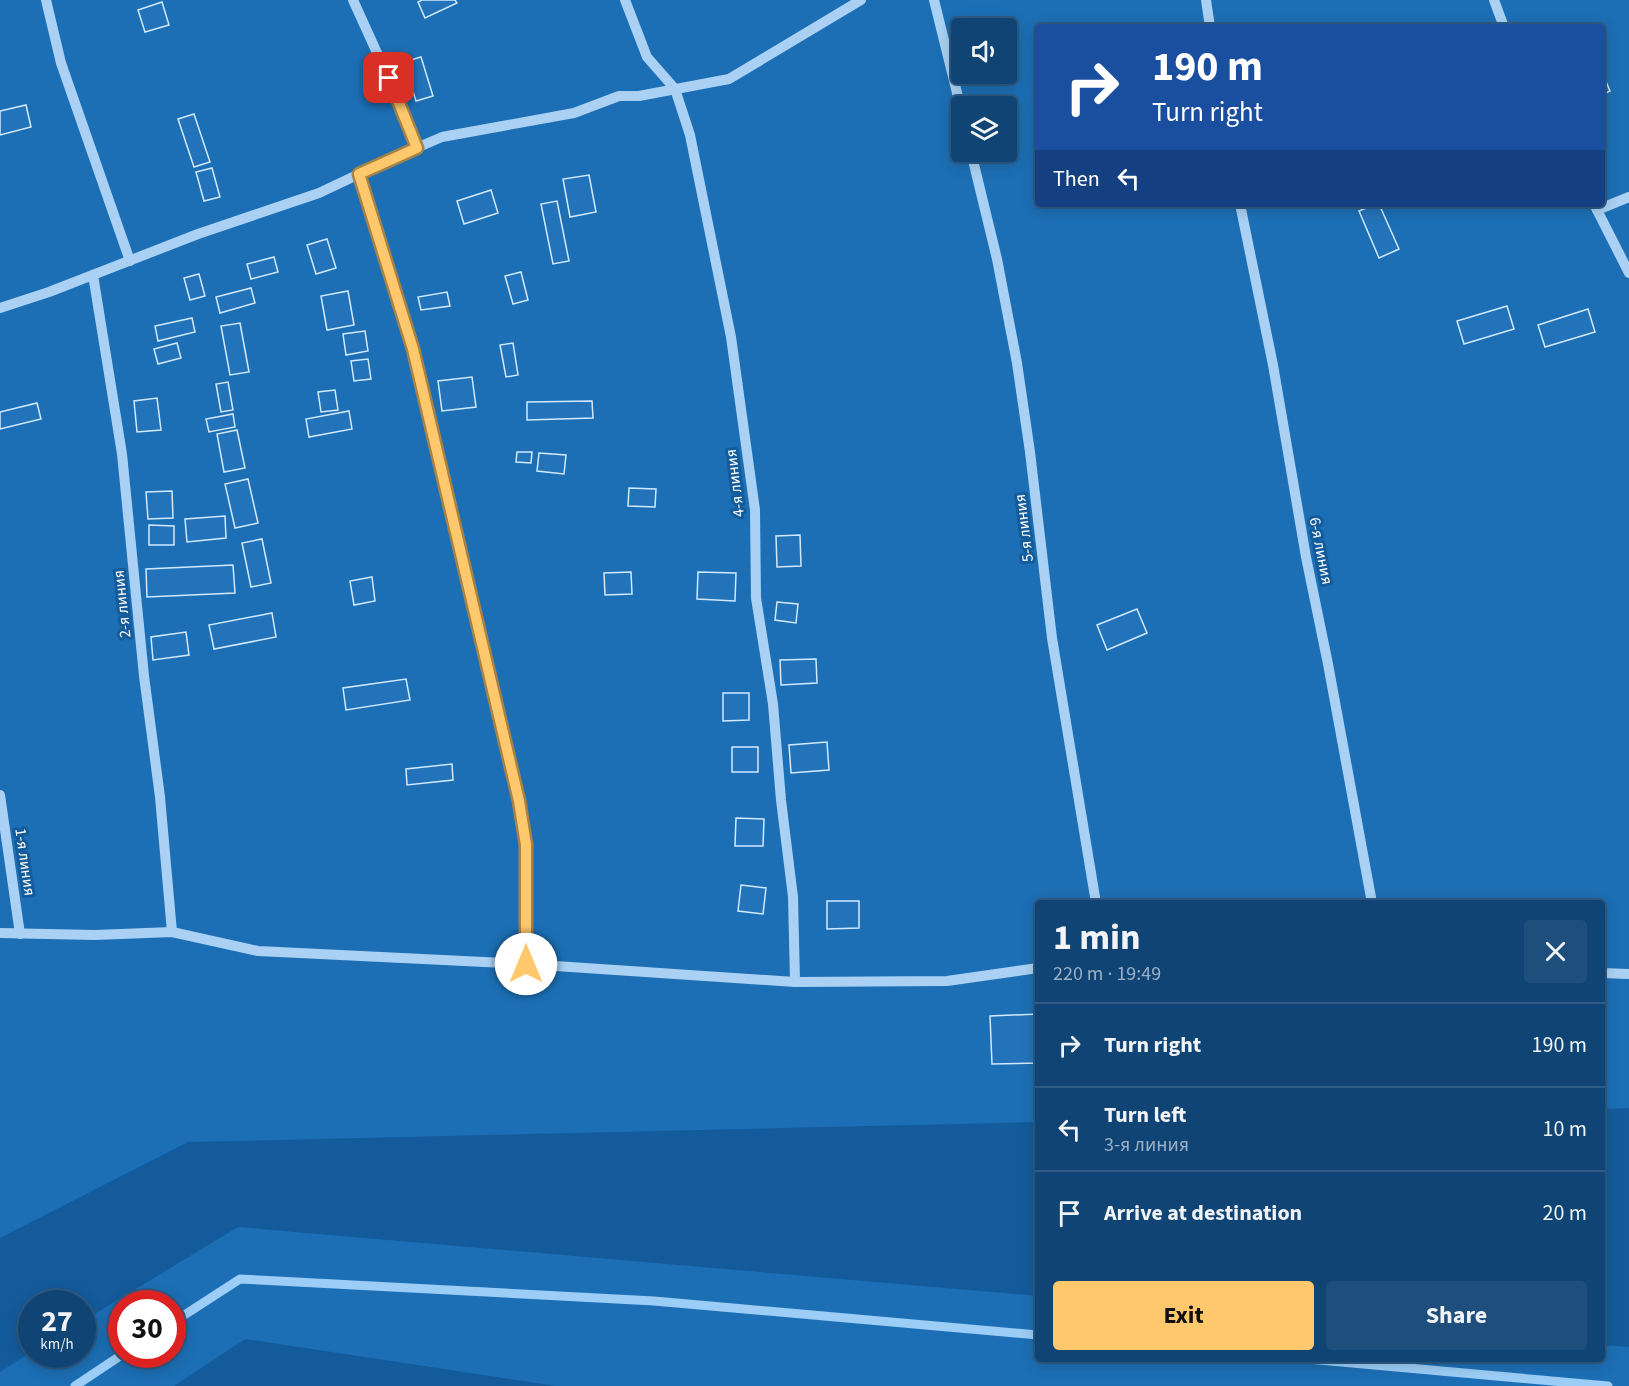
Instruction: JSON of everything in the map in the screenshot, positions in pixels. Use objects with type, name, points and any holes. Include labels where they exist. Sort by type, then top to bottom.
[{"type":"street","points":[[46,0],[61,63],[130,261]]},
{"type":"street","points":[[353,0],[398,99],[417,148]]},
{"type":"street","name":"4-я линия","points":[[625,0],[647,57],[675,89],[690,135],[731,337],[753,499],[756,598],[774,704],[781,800],[793,897],[795,982]]},
{"type":"street","points":[[0,308],[198,234],[319,193],[442,137],[574,113],[619,96],[639,96],[729,79],[861,0]]},
{"type":"street","points":[[934,0],[958,96]]},
{"type":"street","points":[[1206,0],[1210,24]]},
{"type":"street","points":[[1494,0],[1503,24]]},
{"type":"street","name":"5-я линия","points":[[973,162],[997,259],[1017,363],[1052,638],[1096,900]]},
{"type":"street","points":[[359,174],[413,349],[519,801],[526,845],[526,964]]},
{"type":"street","points":[[1605,204],[1629,197]]},
{"type":"street","name":"6-я линия","points":[[1241,207],[1273,365],[1306,557],[1371,900]]},
{"type":"street","points":[[1596,207],[1629,273]]},
{"type":"street","name":"2-я линия","points":[[93,275],[122,454],[144,676],[160,797],[172,932]]},
{"type":"street","name":"1-я линия","points":[[0,795],[20,934]]},
{"type":"street","points":[[0,933],[96,935],[172,932],[258,951],[526,964],[795,982],[947,981],[1035,968]]},
{"type":"street","points":[[1605,972],[1629,974]]},
{"type":"shaded area","points":[[0,0],[1629,0],[1629,1108],[1605,1109],[1605,900],[1035,900],[1035,1122],[188,1142],[0,1238]]},
{"type":"shaded area","points":[[238,1227],[1035,1296],[1035,1362],[1605,1362],[1605,1345],[1629,1347],[1629,1386],[556,1386],[245,1339],[174,1386],[0,1386],[0,1372],[18,1360],[18,1368],[96,1368],[96,1313],[108,1306],[108,1368],[186,1368],[186,1290],[134,1290]]},
{"type":"building","points":[[455,0],[457,3],[425,18],[418,2]]},
{"type":"building","points":[[162,2],[169,25],[145,32],[138,10]]},
{"type":"building","points":[[421,57],[433,96],[416,101],[404,62]]},
{"type":"building","points":[[1605,79],[1610,91],[1605,94]]},
{"type":"building","points":[[26,105],[31,127],[0,135],[0,111]]},
{"type":"building","points":[[194,114],[210,162],[194,167],[178,119]]},
{"type":"building","points":[[212,168],[220,197],[204,201],[196,172]]},
{"type":"building","points":[[589,175],[596,212],[570,217],[563,179]]},
{"type":"building","points":[[491,190],[498,213],[464,224],[457,201]]},
{"type":"building","points":[[557,201],[569,261],[553,264],[541,204]]},
{"type":"building","points":[[1369,207],[1380,207],[1399,249],[1379,258],[1359,211]]},
{"type":"building","points":[[327,239],[336,268],[316,274],[307,245]]},
{"type":"building","points":[[274,257],[278,272],[251,279],[247,264]]},
{"type":"building","points":[[521,272],[528,300],[513,304],[505,276]]},
{"type":"building","points":[[199,274],[205,296],[190,300],[184,278]]},
{"type":"building","points":[[251,288],[255,303],[220,313],[216,297]]},
{"type":"building","points":[[348,291],[354,325],[327,330],[321,296]]},
{"type":"building","points":[[447,292],[450,306],[421,310],[418,297]]},
{"type":"building","points":[[1507,306],[1514,329],[1464,344],[1457,321]]},
{"type":"building","points":[[1588,309],[1595,332],[1545,347],[1538,325]]},
{"type":"building","points":[[192,318],[195,332],[158,341],[155,326]]},
{"type":"building","points":[[240,323],[249,372],[230,375],[221,326]]},
{"type":"building","points":[[365,331],[368,351],[346,355],[343,334]]},
{"type":"building","points":[[177,343],[181,358],[158,364],[154,349]]},
{"type":"building","points":[[513,343],[518,375],[506,377],[500,345]]},
{"type":"building","points":[[368,359],[371,379],[354,381],[351,361]]},
{"type":"building","points":[[472,377],[476,407],[442,411],[438,381]]},
{"type":"building","points":[[228,382],[233,410],[221,412],[216,384]]},
{"type":"building","points":[[335,390],[338,410],[321,412],[318,392]]},
{"type":"building","points":[[157,398],[161,430],[137,432],[134,401]]},
{"type":"building","points":[[592,401],[593,418],[527,420],[527,402]]},
{"type":"building","points":[[37,403],[41,419],[0,429],[0,412]]},
{"type":"building","points":[[349,411],[352,429],[309,437],[306,419]]},
{"type":"building","points":[[233,414],[235,427],[209,432],[206,419]]},
{"type":"building","points":[[237,430],[245,468],[224,472],[217,434]]},
{"type":"building","points":[[517,452],[532,452],[531,463],[516,462]]},
{"type":"building","points":[[539,453],[566,455],[564,474],[537,471]]},
{"type":"building","points":[[248,479],[258,523],[235,528],[225,484]]},
{"type":"building","points":[[629,488],[656,489],[655,507],[628,506]]},
{"type":"building","points":[[172,491],[173,518],[148,519],[146,492]]},
{"type":"building","points":[[225,516],[226,538],[187,542],[185,519]]},
{"type":"building","points":[[149,525],[174,526],[174,545],[149,545]]},
{"type":"building","points":[[800,535],[801,566],[777,567],[776,536]]},
{"type":"building","points":[[262,539],[271,583],[251,587],[242,543]]},
{"type":"building","points":[[233,565],[235,593],[147,597],[146,569]]},
{"type":"building","points":[[631,572],[632,594],[605,595],[604,573]]},
{"type":"building","points":[[698,572],[736,573],[735,601],[697,599]]},
{"type":"building","points":[[372,577],[375,601],[354,605],[350,581]]},
{"type":"building","points":[[777,602],[798,604],[796,623],[775,620]]},
{"type":"building","points":[[1137,609],[1147,633],[1107,650],[1097,625]]},
{"type":"building","points":[[272,613],[276,637],[214,649],[209,625]]},
{"type":"building","points":[[186,632],[189,655],[153,660],[151,637]]},
{"type":"building","points":[[816,659],[817,683],[781,685],[780,660]]},
{"type":"building","points":[[406,679],[410,700],[346,710],[343,688]]},
{"type":"building","points":[[723,693],[749,693],[749,720],[723,721]]},
{"type":"building","points":[[827,742],[829,770],[791,773],[789,745]]},
{"type":"building","points":[[732,747],[758,747],[758,772],[732,772]]},
{"type":"building","points":[[452,764],[453,780],[407,785],[406,769]]},
{"type":"building","points":[[736,818],[764,819],[763,846],[735,846]]},
{"type":"building","points":[[741,885],[766,888],[763,914],[738,911]]},
{"type":"building","points":[[827,901],[859,901],[859,928],[827,929]]},
{"type":"building","points":[[1035,1014],[1035,1063],[992,1064],[990,1016]]},
{"type":"waterway","points":[[186,1314],[240,1279],[654,1301],[1035,1335]]},
{"type":"waterway","points":[[1341,1362],[1608,1386]]},
{"type":"waterway","points":[[75,1386],[108,1364]]},
{"type":"route","points":[[389,78],[417,148],[359,174],[413,349],[519,801],[526,845],[526,964]]}]
